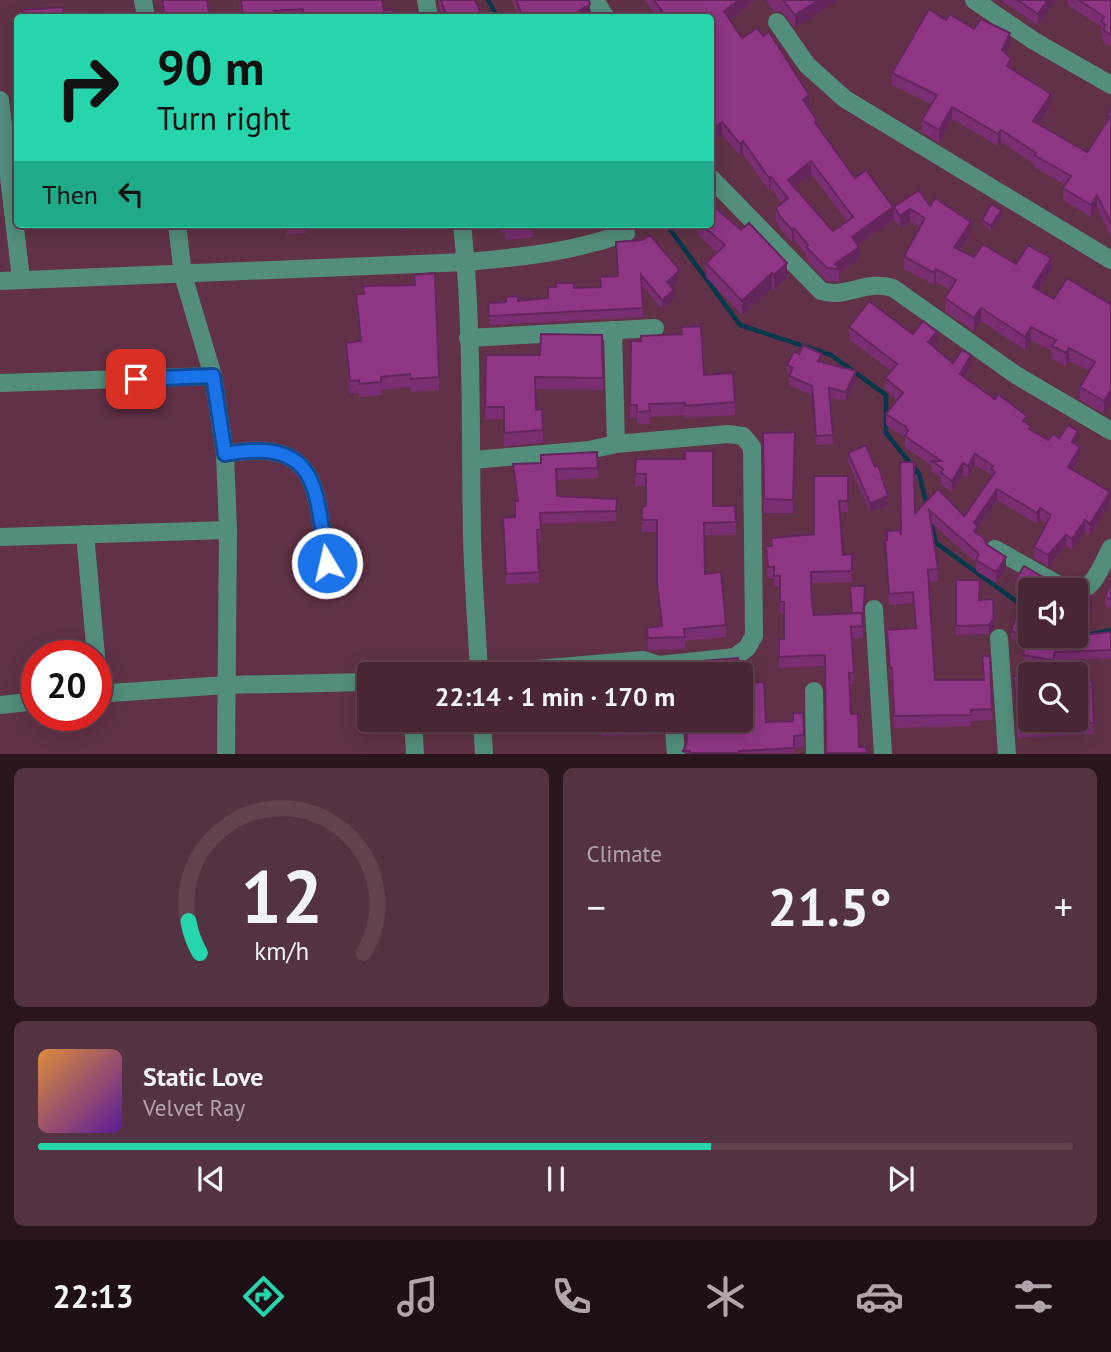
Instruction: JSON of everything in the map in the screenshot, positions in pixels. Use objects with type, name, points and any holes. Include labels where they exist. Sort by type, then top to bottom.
[{"type":"street","points":[[974,0],[1034,41],[1111,85]]},
{"type":"street","points":[[777,22],[807,65],[845,99],[1111,260]]},
{"type":"street","points":[[0,100],[14,219]]},
{"type":"street","points":[[714,181],[821,291],[833,295],[879,283],[892,288],[1016,375],[1111,431]]},
{"type":"street","points":[[15,228],[21,279]]},
{"type":"street","points":[[177,228],[183,275],[213,376],[225,454],[228,530],[226,754]]},
{"type":"street","points":[[462,228],[473,460],[472,535],[477,662]]},
{"type":"street","points":[[0,281],[466,262],[542,256],[582,248],[626,233]]},
{"type":"street","points":[[468,338],[656,328]]},
{"type":"street","points":[[613,330],[616,444]]},
{"type":"street","points":[[0,383],[213,376]]},
{"type":"street","points":[[473,460],[728,434],[743,436],[752,447],[754,636],[747,648],[735,657],[705,662]]},
{"type":"street","points":[[225,454],[255,448],[275,452],[305,466],[314,481],[327,563]]},
{"type":"street","points":[[0,537],[228,530]]},
{"type":"street","points":[[85,534],[95,640]]},
{"type":"street","points":[[1088,587],[1111,548]]},
{"type":"street","points":[[995,549],[1047,578]]},
{"type":"street","points":[[874,609],[883,754]]},
{"type":"street","points":[[999,638],[1007,754]]},
{"type":"street","points":[[619,662],[647,662]]},
{"type":"street","points":[[112,693],[226,685],[357,682]]},
{"type":"street","points":[[814,691],[815,754]]},
{"type":"street","points":[[0,705],[21,703]]},
{"type":"street","points":[[414,732],[415,754]]},
{"type":"street","points":[[483,732],[484,754]]},
{"type":"street","points":[[674,732],[677,754]]},
{"type":"building","points":[[162,0],[207,0],[209,14],[164,14]]},
{"type":"building","points":[[241,0],[382,0],[384,11],[392,9],[394,14],[304,14],[303,9],[274,11],[275,14],[243,14]]},
{"type":"building","points":[[441,0],[475,0],[481,14],[446,14]]},
{"type":"building","points":[[516,0],[589,0],[590,4],[577,14],[522,14]]},
{"type":"building","points":[[654,0],[739,0],[724,11],[742,38],[757,28],[763,36],[769,32],[809,95],[803,100],[817,120],[815,122],[855,178],[866,170],[893,207],[852,237],[859,247],[835,264],[839,269],[827,268],[806,247],[808,245],[794,228],[792,230],[779,215],[776,208],[788,198],[771,177],[769,178],[743,141],[740,144],[722,122],[714,128],[714,14],[664,14]],"holes":[[[811,161],[853,217],[833,231],[788,180]]]},
{"type":"building","points":[[783,0],[819,0],[795,15]]},
{"type":"building","points":[[1017,0],[1048,0],[1038,14]]},
{"type":"building","points":[[1079,0],[1111,0],[1111,35],[1103,30],[1106,25],[1101,22],[1104,17]]},
{"type":"building","points":[[63,7],[64,14],[22,14],[22,10]]},
{"type":"building","points":[[929,9],[946,20],[950,14],[974,29],[981,19],[1010,33],[1002,50],[1011,58],[1007,66],[1051,94],[1033,121],[1087,152],[1110,117],[1107,115],[1111,108],[1111,224],[1097,195],[1091,205],[1063,188],[1071,176],[1034,155],[1036,153],[1001,130],[998,134],[952,107],[939,130],[922,120],[937,95],[892,73]]},
{"type":"building","points":[[919,190],[930,206],[935,198],[971,222],[954,247],[974,257],[983,244],[1016,264],[1028,245],[1051,258],[1033,287],[1054,299],[1067,278],[1110,304],[1111,302],[1111,390],[1104,401],[1080,387],[1095,362],[1069,348],[1066,353],[1052,346],[1056,340],[1031,327],[1025,337],[981,308],[974,318],[945,298],[956,280],[936,269],[934,273],[904,256],[925,218],[910,209],[900,216],[894,207]]},
{"type":"building","points":[[991,204],[1001,210],[991,226],[982,220]]},
{"type":"building","points":[[714,206],[741,230],[749,223],[787,263],[742,301],[706,263],[725,245],[706,228],[714,228]]},
{"type":"building","points":[[650,235],[678,268],[678,272],[667,282],[674,290],[662,300],[641,275],[643,308],[489,316],[488,303],[506,302],[506,297],[518,296],[518,301],[548,298],[548,287],[556,287],[556,283],[574,283],[574,288],[601,287],[600,277],[618,276],[616,242],[642,240]]},
{"type":"building","points":[[435,273],[439,377],[411,379],[410,374],[381,377],[381,382],[359,384],[359,380],[350,381],[346,343],[361,341],[356,294],[364,294],[363,286],[415,285],[414,275]]},
{"type":"building","points":[[869,301],[913,334],[923,321],[937,332],[928,342],[953,363],[962,350],[971,355],[960,374],[995,399],[998,394],[1027,416],[1023,421],[1031,426],[1029,429],[1048,440],[1053,434],[1059,438],[1068,425],[1078,431],[1072,442],[1080,447],[1068,467],[1110,492],[1090,524],[1085,520],[1072,539],[1066,535],[1048,555],[1034,547],[1051,515],[1040,508],[1037,513],[997,489],[974,523],[978,527],[974,531],[984,538],[986,544],[1006,557],[996,572],[976,560],[979,554],[929,510],[938,569],[928,570],[935,680],[984,680],[982,656],[990,656],[992,709],[971,710],[971,715],[894,716],[887,630],[916,628],[913,592],[889,594],[885,540],[887,531],[899,530],[901,535],[900,462],[914,462],[915,513],[938,489],[964,516],[995,472],[991,469],[993,466],[975,454],[968,466],[963,463],[952,481],[941,473],[943,469],[932,461],[941,461],[905,436],[908,431],[906,427],[886,414],[903,393],[885,378],[897,364],[849,327]]},
{"type":"building","points":[[701,326],[704,375],[733,373],[735,402],[685,406],[685,403],[649,404],[650,411],[637,412],[637,405],[630,405],[631,341],[641,341],[641,336],[682,334],[681,327]]},
{"type":"building","points":[[541,334],[602,335],[603,378],[535,377],[536,410],[542,409],[543,430],[504,433],[504,407],[485,407],[486,355],[540,355]]},
{"type":"building","points":[[803,345],[822,354],[818,361],[856,371],[846,392],[829,388],[833,435],[816,436],[812,386],[789,376],[793,368],[787,365],[794,351],[799,354]]},
{"type":"building","points":[[795,432],[793,500],[764,499],[763,433]]},
{"type":"building","points":[[866,445],[875,467],[878,465],[888,496],[870,503],[848,453]]},
{"type":"building","points":[[685,451],[713,451],[713,506],[735,506],[736,522],[704,523],[705,574],[721,572],[726,625],[684,629],[685,637],[648,638],[647,628],[662,626],[657,583],[657,520],[642,520],[642,507],[646,506],[646,474],[635,474],[636,459],[685,459]]},
{"type":"building","points":[[597,452],[598,468],[556,469],[557,496],[617,499],[616,511],[540,513],[541,530],[537,530],[539,572],[506,574],[503,518],[515,517],[515,501],[518,501],[513,464],[541,463],[541,455]]},
{"type":"building","points":[[814,476],[848,476],[848,501],[839,501],[843,555],[852,554],[852,571],[811,572],[812,604],[814,615],[862,613],[863,626],[851,627],[854,673],[849,673],[851,714],[858,714],[859,747],[866,747],[867,753],[826,753],[825,655],[779,657],[779,639],[784,639],[784,602],[780,602],[780,576],[774,576],[774,567],[768,567],[766,546],[772,546],[771,538],[814,534]]},
{"type":"building","points":[[1024,566],[1045,578],[1018,578],[1018,583],[1015,581]]},
{"type":"building","points":[[956,580],[980,580],[979,600],[993,599],[994,619],[989,625],[956,626]]},
{"type":"building","points":[[1111,582],[1111,599],[1105,597]]},
{"type":"building","points":[[850,586],[865,586],[863,617],[862,613],[852,613]]},
{"type":"building","points":[[1018,609],[1018,633],[1011,631]]},
{"type":"building","points":[[1111,632],[1111,650],[1055,652],[1053,660],[1023,655],[1024,648],[1088,648],[1088,634]]},
{"type":"building","points":[[738,658],[738,662],[703,662]]},
{"type":"building","points":[[1014,676],[1018,676],[1017,727]]},
{"type":"building","points":[[1088,681],[1092,681],[1094,723],[1088,723]]},
{"type":"building","points":[[753,682],[764,682],[766,722],[793,721],[793,713],[803,713],[804,735],[794,736],[794,748],[739,753],[683,751],[687,742],[686,732],[753,732]]},
{"type":"waterway","points":[[488,0],[496,14]]},
{"type":"waterway","points":[[669,228],[740,325],[831,355],[886,395],[886,433],[919,474],[927,506]]},
{"type":"waterway","points":[[930,518],[936,543],[1018,603]]},
{"type":"waterway","points":[[1088,635],[1111,630]]},
{"type":"route","points":[[136,379],[213,376],[225,454],[255,448],[275,452],[305,466],[314,481],[327,563]]}]
